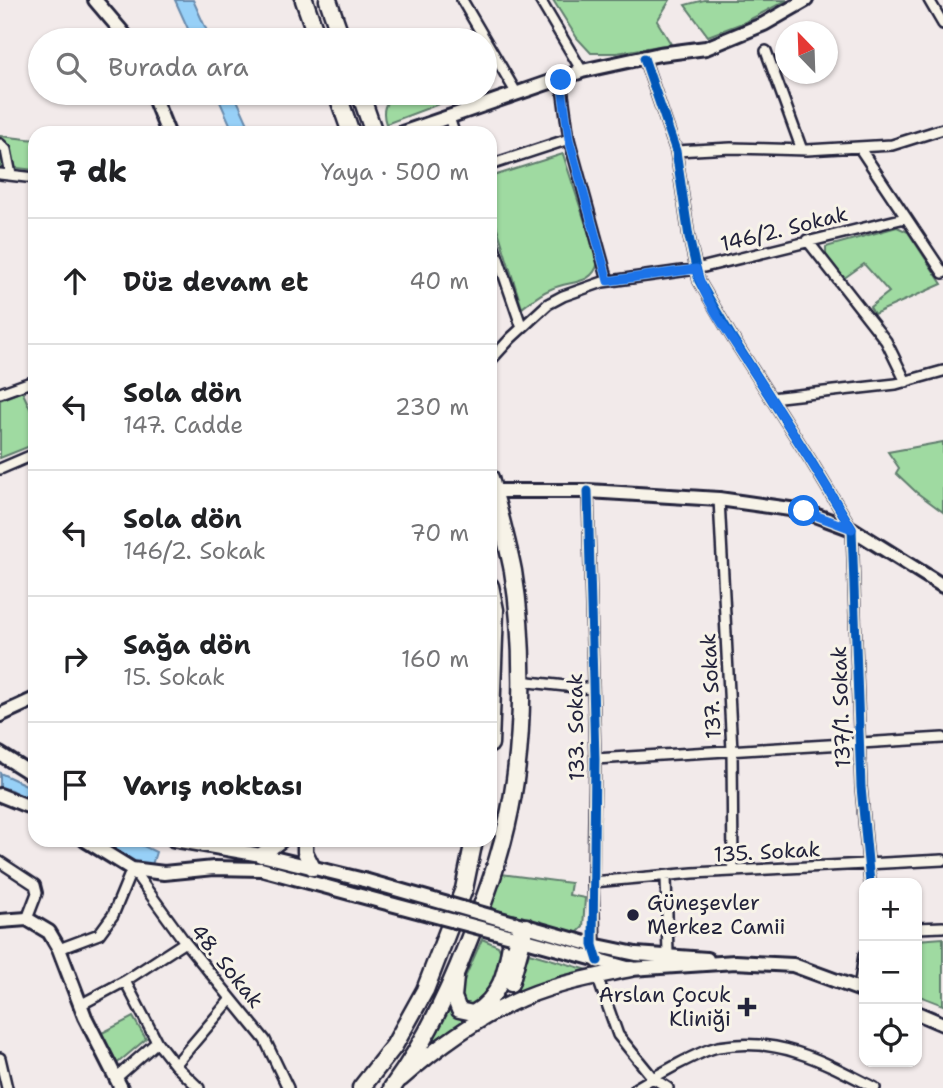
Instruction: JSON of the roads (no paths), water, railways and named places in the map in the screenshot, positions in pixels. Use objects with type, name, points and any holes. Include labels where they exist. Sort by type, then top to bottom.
[{"type":"highway","points":[[304,0],[314,28]]},
{"type":"highway","points":[[330,0],[338,28]]},
{"type":"highway","points":[[341,105],[349,126]]},
{"type":"highway","points":[[364,105],[372,126]]},
{"type":"highway","points":[[399,1085],[434,1022],[457,970],[485,900],[510,809],[521,710],[520,681],[513,572],[497,505]]},
{"type":"highway","points":[[361,1088],[394,1046],[425,990],[464,889],[473,847]]},
{"type":"main road","points":[[95,0],[119,28]]},
{"type":"main road","points":[[497,101],[582,71],[706,48],[764,24],[806,0]]},
{"type":"main road","points":[[157,105],[165,126]]},
{"type":"main road","points":[[423,126],[484,105]]},
{"type":"main road","points":[[497,484],[719,499],[804,511],[852,529],[943,586]]},
{"type":"main road","points":[[0,715],[28,702]]},
{"type":"main road","points":[[1,756],[28,772]]},
{"type":"main road","points":[[0,795],[28,806]]},
{"type":"main road","points":[[96,847],[132,869],[164,873],[214,868],[261,869],[357,895],[636,954],[793,965],[859,989]]},
{"type":"main road","points":[[215,847],[261,855],[364,880],[519,931],[598,961],[631,969]]},
{"type":"main road","points":[[261,855],[272,847]]},
{"type":"main road","points":[[305,847],[313,868]]},
{"type":"main road","points":[[0,921],[27,919],[49,932],[59,949],[80,1005],[118,1083]]},
{"type":"main road","points":[[457,970],[454,997],[456,1006],[463,1012],[473,1013],[485,1006],[499,990],[519,931]]},
{"type":"main road","points":[[501,1008],[511,983],[519,931]]},
{"type":"main road","points":[[399,1085],[448,1041],[501,1008],[549,988],[631,969],[735,962]]},
{"type":"main road","points":[[922,1015],[943,1024]]},
{"type":"street","points":[[461,0],[478,28]]},
{"type":"street","points":[[540,0],[582,71]]},
{"type":"street","points":[[929,0],[943,24]]},
{"type":"street","points":[[766,51],[802,150]]},
{"type":"street","points":[[644,58],[676,151],[699,281],[852,529]]},
{"type":"street","points":[[497,60],[517,94]]},
{"type":"street","points":[[561,80],[569,139],[608,281]]},
{"type":"street","points":[[449,117],[452,126]]},
{"type":"street","points":[[676,151],[730,148],[802,150],[892,145],[943,129]]},
{"type":"street","points":[[497,163],[569,139]]},
{"type":"street","points":[[0,144],[6,150],[11,175]]},
{"type":"street","points":[[859,147],[943,273]]},
{"type":"street","points":[[0,174],[28,177]]},
{"type":"street","name":"146/2. Sokak","points":[[497,354],[548,304],[563,296],[608,281],[696,269],[905,218]]},
{"type":"street","points":[[807,240],[886,341],[906,382]]},
{"type":"street","points":[[497,255],[522,328]]},
{"type":"street","points":[[771,398],[906,382],[943,371]]},
{"type":"street","points":[[0,393],[28,383]]},
{"type":"street","points":[[0,469],[28,457]]},
{"type":"street","name":"133. Sokak","points":[[588,491],[596,760],[593,945],[598,961]]},
{"type":"street","name":"137. Sokak","points":[[719,499],[732,750],[733,871]]},
{"type":"street","name":"137/1. Sokak","points":[[852,529],[861,787],[870,878]]},
{"type":"street","points":[[520,681],[593,689]]},
{"type":"street","points":[[596,760],[943,738]]},
{"type":"street","name":"135. Sokak","points":[[593,883],[733,871],[943,860]]},
{"type":"street","points":[[0,862],[35,885],[37,893],[27,919]]},
{"type":"street","points":[[59,949],[99,934],[113,915],[132,869]]},
{"type":"street","name":"48. Sokak","points":[[132,869],[185,942],[265,1040],[288,1088]]},
{"type":"street","points":[[666,876],[668,955]]},
{"type":"street","points":[[922,928],[943,927]]},
{"type":"street","points":[[80,1005],[125,981],[185,942]]},
{"type":"street","points":[[597,976],[618,1035],[653,1078],[668,1088]]},
{"type":"street","points":[[125,981],[157,1042],[198,1088]]},
{"type":"street","points":[[175,1065],[231,999]]},
{"type":"street","points":[[118,1083],[157,1042]]},
{"type":"street","points":[[636,1088],[715,1048],[763,1043],[819,1059],[875,1088]]},
{"type":"street","points":[[0,1058],[7,1088]]},
{"type":"water","points":[[175,0],[193,0],[206,28],[188,28]]},
{"type":"water","points":[[221,105],[239,105],[249,126],[231,126]]},
{"type":"water","points":[[0,773],[28,786],[28,800],[11,790],[0,787]]},
{"type":"water","points":[[109,847],[146,847],[156,852],[151,868]]},
{"type":"place","name":"Güneşevler Merkez Camii","points":[[633,915]]},
{"type":"place","name":"Arslan Çocuk Kliniği","points":[[747,1007]]}]
